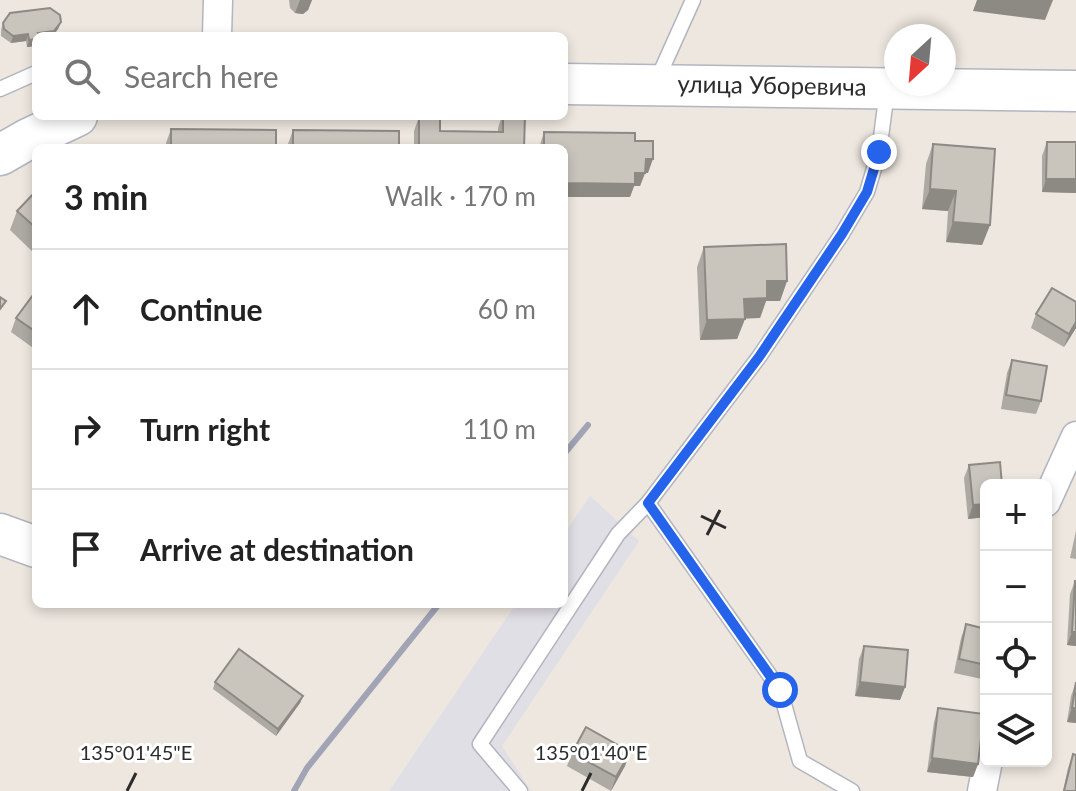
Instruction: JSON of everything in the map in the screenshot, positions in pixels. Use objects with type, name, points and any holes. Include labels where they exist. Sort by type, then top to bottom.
[{"type":"main road","name":"улица Уборевича","points":[[568,84],[884,87]]},
{"type":"main road","name":"улица Уборевича","points":[[956,88],[1076,91]]},
{"type":"main road","points":[[0,155],[69,120]]},
{"type":"main road","points":[[0,534],[32,546]]},
{"type":"street","points":[[217,32],[218,0]]},
{"type":"street","points":[[1052,489],[1076,436]]},
{"type":"street","points":[[982,791],[987,767]]},
{"type":"lane","points":[[656,84],[693,0]]},
{"type":"lane","points":[[0,89],[32,75]]},
{"type":"lane","points":[[520,791],[480,744],[618,534],[648,503],[759,357],[842,234],[867,192],[879,152],[886,96]]},
{"type":"lane","points":[[648,503],[780,690],[800,761],[852,791]]},
{"type":"shaded area","points":[[590,496],[639,541],[502,746],[531,791],[389,791],[513,608],[568,608],[568,528]]},
{"type":"building","points":[[50,8],[60,15],[61,22],[54,31],[32,32],[32,40],[29,40],[28,34],[13,36],[4,29],[3,23],[10,13]]},
{"type":"building","points":[[419,120],[440,120],[440,131],[503,132],[503,120],[525,120],[524,144],[419,144]]},
{"type":"building","points":[[171,129],[276,130],[276,144],[171,144]]},
{"type":"building","points":[[293,130],[399,131],[399,144],[293,144]]},
{"type":"building","points":[[544,132],[635,133],[635,141],[653,141],[653,159],[646,159],[645,173],[635,173],[635,184],[568,183],[568,144],[544,144]]},
{"type":"building","points":[[1047,142],[1076,142],[1076,179],[1046,179]]},
{"type":"building","points":[[933,144],[995,149],[990,225],[953,222],[956,191],[930,189]]},
{"type":"building","points":[[32,195],[32,224],[17,211]]},
{"type":"building","points":[[786,244],[787,281],[767,281],[767,298],[744,299],[745,319],[707,320],[704,247]]},
{"type":"building","points":[[1052,288],[1076,302],[1076,322],[1069,334],[1036,314]]},
{"type":"building","points":[[32,296],[32,329],[16,318]]},
{"type":"building","points":[[1012,360],[1047,366],[1041,401],[1006,395]]},
{"type":"building","points":[[1000,462],[1001,479],[980,479],[980,504],[973,505],[969,465]]},
{"type":"building","points":[[1075,581],[1076,632],[1072,632]]},
{"type":"building","points":[[966,624],[980,628],[980,664],[959,659]]},
{"type":"building","points":[[864,646],[908,650],[905,687],[860,682]]},
{"type":"building","points":[[239,649],[303,696],[278,729],[215,682]]},
{"type":"building","points":[[1076,682],[1076,708],[1072,708]]},
{"type":"building","points":[[938,708],[980,713],[978,764],[932,758]]},
{"type":"building","points":[[586,727],[630,752],[616,777],[572,753]]},
{"type":"building","points":[[1073,754],[1076,755],[1076,791],[1064,791]]},
{"type":"railway","points":[[568,449],[588,425]]},
{"type":"railway","points":[[294,791],[307,768],[436,608]]},
{"type":"route","points":[[780,690],[648,503],[759,357],[842,234],[867,192],[879,152]]}]
